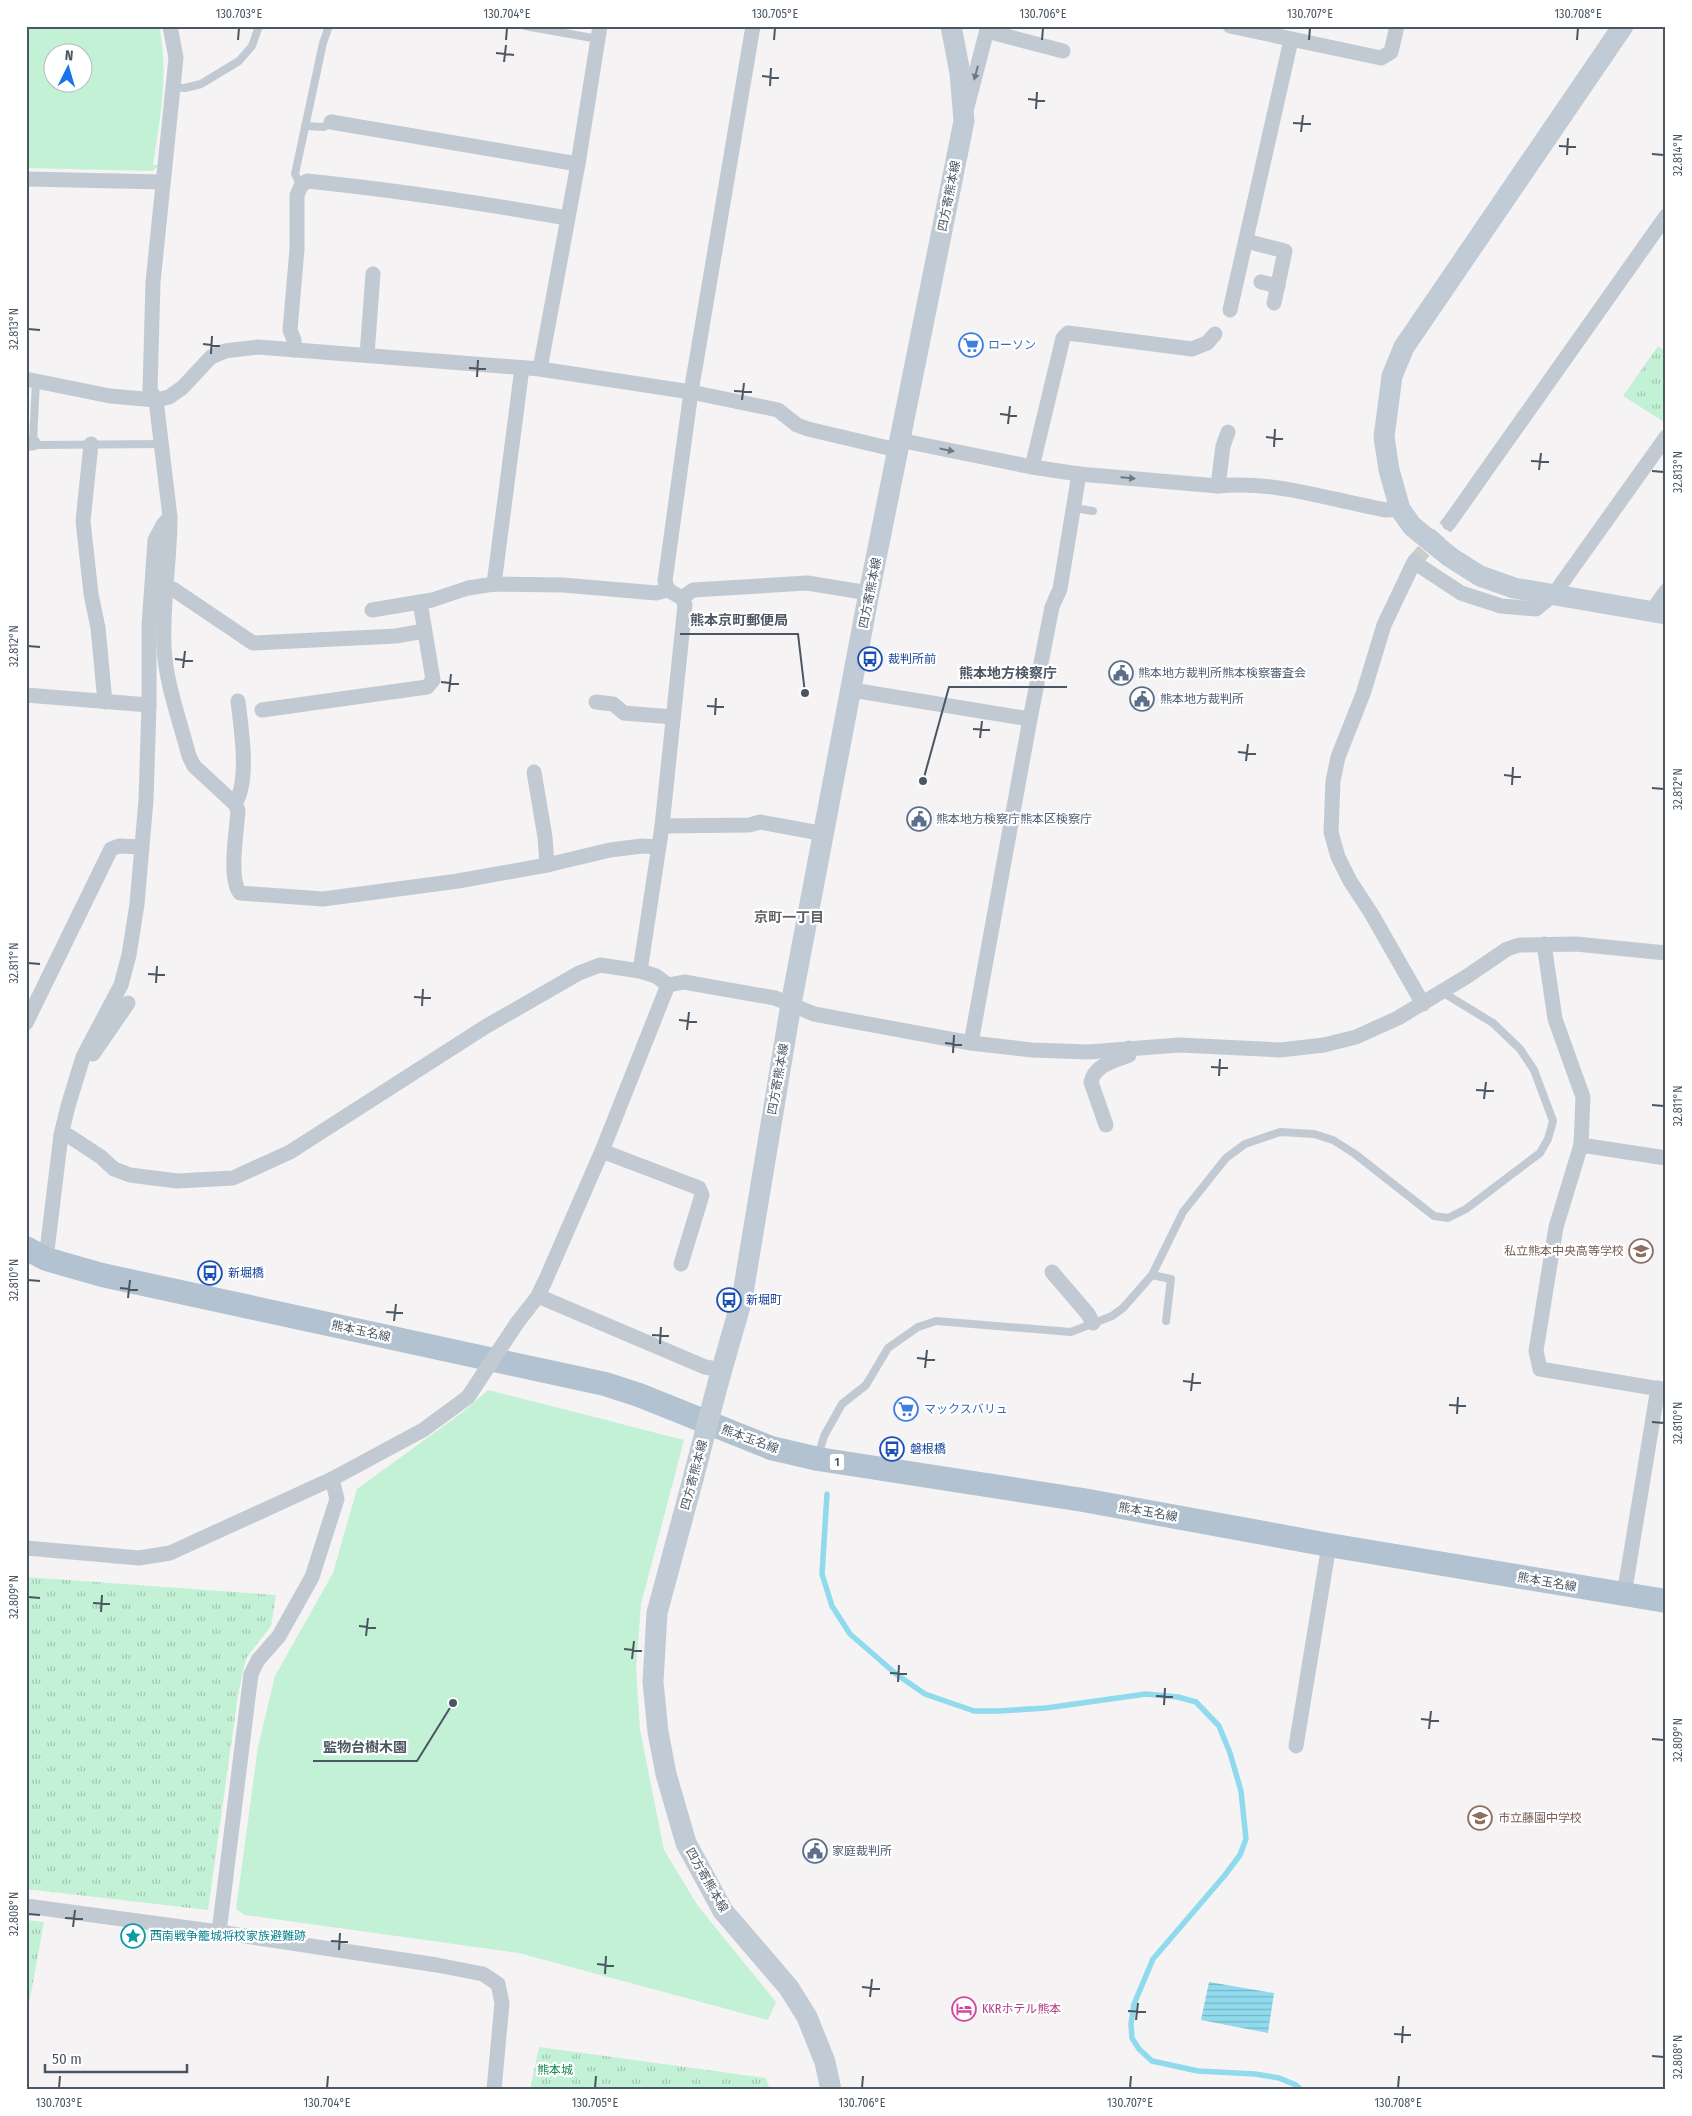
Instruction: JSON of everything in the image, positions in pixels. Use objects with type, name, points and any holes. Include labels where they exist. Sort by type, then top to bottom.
[{"type":"main road","name":"四方寄熊本線","points":[[831,2090],[825,2062],[807,2017],[789,1988],[723,1911],[686,1843],[666,1774],[658,1732],[654,1682],[657,1613],[742,1299],[791,1004],[898,445],[964,120],[960,73],[951,26]]},
{"type":"main road","points":[[1623,26],[1404,347],[1392,376],[1384,437],[1389,470],[1400,509],[1412,526],[1450,558],[1480,576],[1514,588],[1659,613]]},
{"type":"main road","name":"熊本玉名線","points":[[36,1253],[102,1275],[605,1384],[639,1394],[771,1448],[818,1459],[1083,1500],[1329,1545],[1666,1602]]},
{"type":"street","points":[[170,26],[176,58],[153,282],[150,390],[156,400],[170,518],[164,648],[171,686],[189,756],[194,766],[235,804],[238,810],[234,870],[235,888],[240,893],[323,899],[412,888],[547,865],[610,850],[642,846],[658,847]]},
{"type":"street","points":[[640,971],[662,826],[685,605],[682,598],[668,590],[665,581],[690,392],[753,26]]},
{"type":"street","points":[[1230,26],[1381,58],[1391,52],[1397,26]]},
{"type":"street","points":[[964,120],[987,29],[1063,51]]},
{"type":"street","points":[[540,369],[578,164],[599,32]]},
{"type":"street","points":[[1230,310],[1291,40]]},
{"type":"street","points":[[330,122],[578,164]]},
{"type":"street","points":[[26,179],[163,182]]},
{"type":"street","points":[[294,350],[290,330],[297,249],[297,195],[301,186],[307,181],[347,184],[467,201],[567,218]]},
{"type":"street","points":[[1449,524],[1661,235],[1666,216]]},
{"type":"street","points":[[1246,241],[1285,251],[1274,303]]},
{"type":"street","points":[[367,355],[373,274]]},
{"type":"street","points":[[1260,282],[1278,286]]},
{"type":"street","points":[[1032,467],[1064,338],[1068,333],[1192,349],[1207,343],[1215,334]]},
{"type":"street","points":[[31,380],[110,396],[156,400],[169,397],[182,388],[211,357],[225,351],[258,347],[540,369],[690,392],[778,410],[798,425],[808,429],[1032,467],[1079,474],[1218,486],[1235,484],[1303,492],[1386,510],[1400,509]]},
{"type":"street","points":[[494,584],[522,368]]},
{"type":"street","points":[[1218,486],[1223,446],[1228,432]]},
{"type":"street","points":[[1423,1004],[1371,913],[1350,881],[1338,857],[1331,832],[1333,781],[1338,757],[1363,694],[1384,625],[1414,562],[1461,593],[1501,606],[1536,609],[1554,594],[1666,437]]},
{"type":"street","points":[[91,444],[82,521],[91,594],[98,628],[105,702]]},
{"type":"street","points":[[972,1044],[1030,718],[1052,607],[1060,589],[1079,474]]},
{"type":"street","points":[[36,1253],[61,1135],[81,1068],[89,1045],[121,985],[129,955],[137,904],[140,847],[146,800],[149,626],[155,540],[163,525],[170,518]]},
{"type":"street","points":[[682,598],[693,590],[807,583],[870,593]]},
{"type":"street","points":[[372,610],[420,602],[468,588],[494,584],[563,585],[656,593],[668,590]]},
{"type":"street","points":[[166,588],[173,589],[253,643],[396,636],[424,631]]},
{"type":"street","points":[[1659,613],[1666,591]]},
{"type":"street","points":[[262,710],[427,687],[433,680],[420,602]]},
{"type":"street","points":[[852,690],[1030,718]]},
{"type":"street","points":[[26,695],[149,705]]},
{"type":"street","points":[[235,804],[240,797],[244,759],[238,701]]},
{"type":"street","points":[[596,702],[613,704],[624,713],[673,717]]},
{"type":"street","points":[[534,772],[545,837],[547,865]]},
{"type":"street","points":[[662,826],[749,825],[760,822],[824,834]]},
{"type":"street","points":[[26,1023],[110,849],[119,846],[140,847]]},
{"type":"street","points":[[1544,944],[1555,1019],[1583,1097],[1581,1145],[1556,1227],[1536,1351],[1540,1369],[1662,1389],[1624,1595]]},
{"type":"street","points":[[61,1135],[68,1136],[101,1157],[114,1169],[130,1175],[177,1181],[232,1178],[290,1152],[484,1027],[579,973],[600,965],[640,971],[656,976],[668,985],[684,982],[775,998],[814,1014],[972,1044],[1032,1050],[1088,1052],[1179,1045],[1280,1050],[1324,1044],[1356,1037],[1398,1018],[1423,1004],[1507,949],[1519,945],[1576,944],[1666,953]]},
{"type":"street","points":[[26,1548],[139,1558],[170,1553],[332,1479],[423,1430],[468,1397],[517,1323],[538,1296],[602,1151],[668,985]]},
{"type":"street","points":[[81,1068],[88,1063],[128,1003]]},
{"type":"street","points":[[1106,1125],[1091,1082],[1092,1076],[1099,1068],[1130,1055],[1129,1048]]},
{"type":"street","points":[[1581,1145],[1666,1158]]},
{"type":"street","points":[[602,1151],[698,1188],[702,1195],[681,1264]]},
{"type":"street","points":[[1052,1272],[1088,1314],[1093,1323]]},
{"type":"street","points":[[538,1296],[705,1367],[720,1377]]},
{"type":"street","points":[[218,1932],[251,1674],[258,1660],[279,1636],[312,1577],[337,1499],[332,1479]]},
{"type":"street","points":[[1296,1746],[1329,1545]]},
{"type":"street","points":[[26,1906],[218,1932],[437,1965],[482,1974],[498,1984],[502,2003],[494,2090]]},
{"type":"lane","points":[[173,87],[185,88],[201,84],[239,61],[252,46],[259,26]]},
{"type":"lane","points":[[301,186],[295,174],[323,43],[329,26]]},
{"type":"lane","points":[[525,26],[599,32]]},
{"type":"lane","points":[[305,126],[324,127],[330,122]]},
{"type":"lane","points":[[31,380],[30,443],[38,445],[162,444]]},
{"type":"lane","points":[[1074,508],[1093,511]]},
{"type":"lane","points":[[818,1459],[824,1436],[842,1404],[866,1385],[888,1348],[918,1327],[936,1321],[1071,1332],[1112,1316],[1123,1308],[1152,1275],[1183,1212],[1226,1158],[1245,1144],[1280,1132],[1314,1134],[1334,1140],[1355,1154],[1434,1216],[1448,1218],[1466,1209],[1540,1152],[1548,1139],[1553,1121],[1534,1070],[1520,1049],[1493,1023],[1442,992]]},
{"type":"lane","points":[[1152,1275],[1171,1279],[1166,1320]]},
{"type":"green space","points":[[26,26],[159,26],[162,43],[163,78],[161,113],[153,165],[160,165],[152,171],[26,168]]},
{"type":"green space","points":[[1658,346],[1666,352],[1666,423],[1623,396]]},
{"type":"green space","points":[[488,1390],[684,1440],[641,1604],[636,1669],[640,1730],[664,1850],[698,1906],[776,2002],[768,2020],[519,1953],[245,1915],[236,1909],[258,1747],[275,1676],[333,1573],[357,1489],[463,1412]]},
{"type":"green space","points":[[26,1577],[276,1595],[271,1626],[246,1658],[238,1695],[208,1910],[26,1889]]},
{"type":"green space","points":[[26,1920],[44,1922],[26,2021]]},
{"type":"green space","name":"熊本城","points":[[539,2047],[766,2078],[770,2090],[530,2090]]},
{"type":"water","points":[[1209,1982],[1274,1993],[1268,2033],[1201,2020]]},
{"type":"waterway","points":[[827,1494],[822,1574],[832,1606],[850,1634],[896,1674],[925,1694],[974,1711],[1046,1708],[1146,1694],[1178,1697],[1196,1702],[1219,1726],[1230,1753],[1241,1791],[1246,1839],[1240,1855],[1225,1875],[1153,1959],[1134,2004],[1131,2024],[1132,2038],[1139,2049],[1152,2061],[1198,2071],[1255,2074],[1279,2078],[1296,2085],[1301,2090]]},
{"type":"tunnel","points":[[1414,562],[1449,523]]},
{"type":"place","name":"ローソン","points":[[971,345]]},
{"type":"place","name":"裁判所前","points":[[870,659]]},
{"type":"place","name":"熊本地方裁判所熊本検察審査会","points":[[1121,673]]},
{"type":"place","name":"熊本京町郵便局","points":[[805,693]]},
{"type":"place","name":"熊本地方裁判所","points":[[1142,699]]},
{"type":"place","name":"熊本地方検察庁","points":[[923,781]]},
{"type":"place","name":"熊本地方検察庁熊本区検察庁","points":[[919,819]]},
{"type":"place","name":"私立熊本中央高等学校","points":[[1641,1251]]},
{"type":"place","name":"新堀橋","points":[[210,1273]]},
{"type":"place","name":"新堀町","points":[[729,1300]]},
{"type":"place","name":"マックスバリュ","points":[[906,1409]]},
{"type":"place","name":"磐根橋","points":[[892,1449]]},
{"type":"place","name":"監物台樹木園","points":[[453,1703]]},
{"type":"place","name":"市立藤園中学校","points":[[1480,1818]]},
{"type":"place","name":"家庭裁判所","points":[[815,1851]]},
{"type":"place","name":"西南戦争籠城将校家族避難跡","points":[[133,1936]]},
{"type":"place","name":"KKRホテル熊本","points":[[964,2009]]},
{"type":"district","name":"京町一丁目","points":[[789,917]]}]
